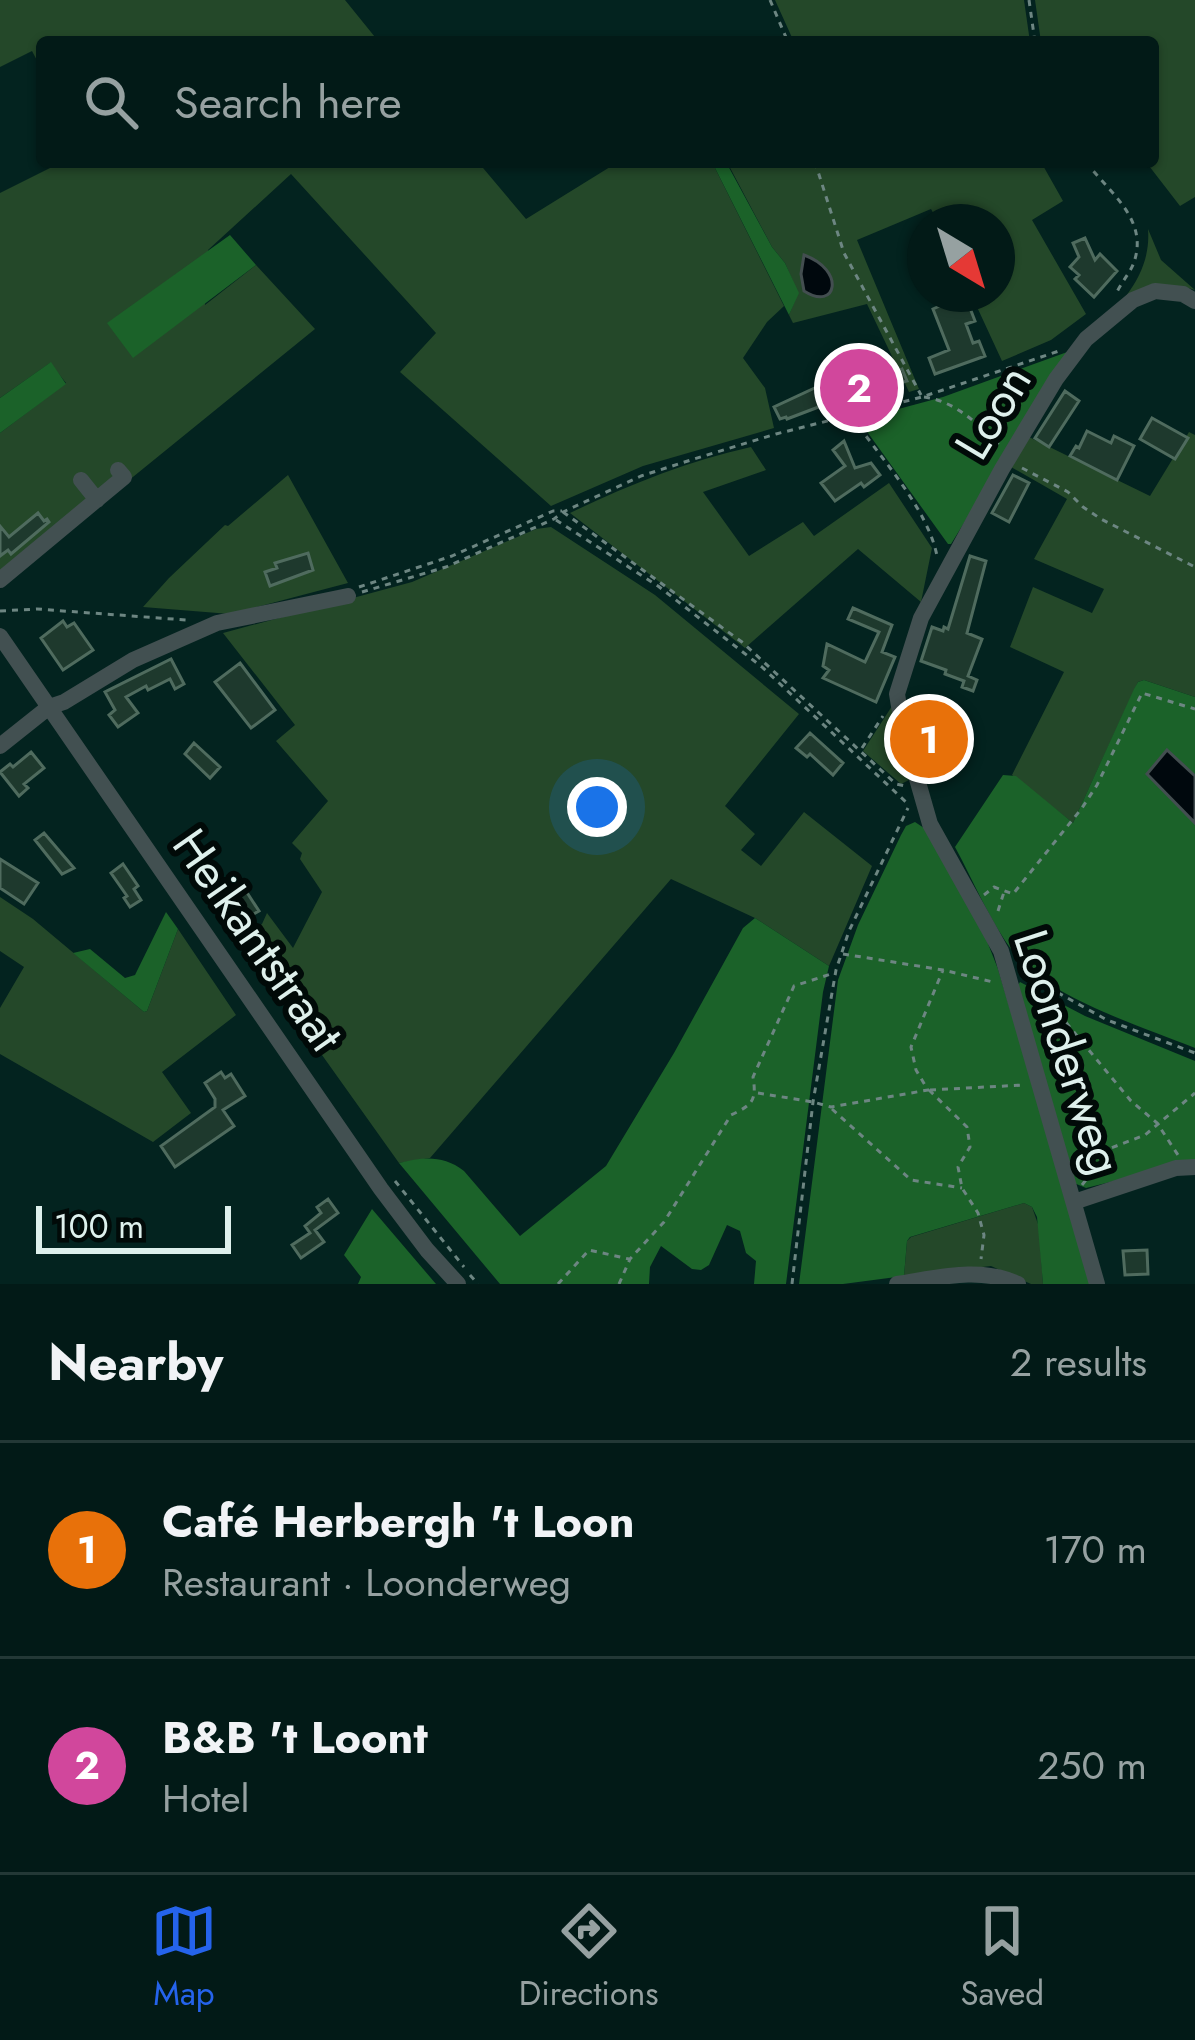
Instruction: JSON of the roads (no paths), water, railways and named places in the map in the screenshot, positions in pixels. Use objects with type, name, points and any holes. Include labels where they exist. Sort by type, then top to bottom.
[{"type":"street","name":"Loon","points":[[942,581],[1056,379],[1093,333],[1133,300],[1155,291],[1184,294],[1195,301]]},
{"type":"street","points":[[0,580],[124,477],[118,470]]},
{"type":"street","points":[[81,480],[97,500]]},
{"type":"street","name":"Loonderweg","points":[[942,581],[920,618],[897,704],[930,824],[1001,951],[1097,1284]]},
{"type":"street","points":[[0,746],[49,706],[64,702],[133,660],[218,622],[349,596]]},
{"type":"street","name":"Heikantstraat","points":[[0,635],[381,1189],[458,1284]]},
{"type":"street","points":[[1073,1199],[1190,1167]]},
{"type":"street","points":[[897,1284],[1001,1276],[1018,1284]]},
{"type":"place","name":"B&B 't Loont","points":[[859,388]]},
{"type":"place","name":"Café Herbergh 't Loon","points":[[929,739]]}]
